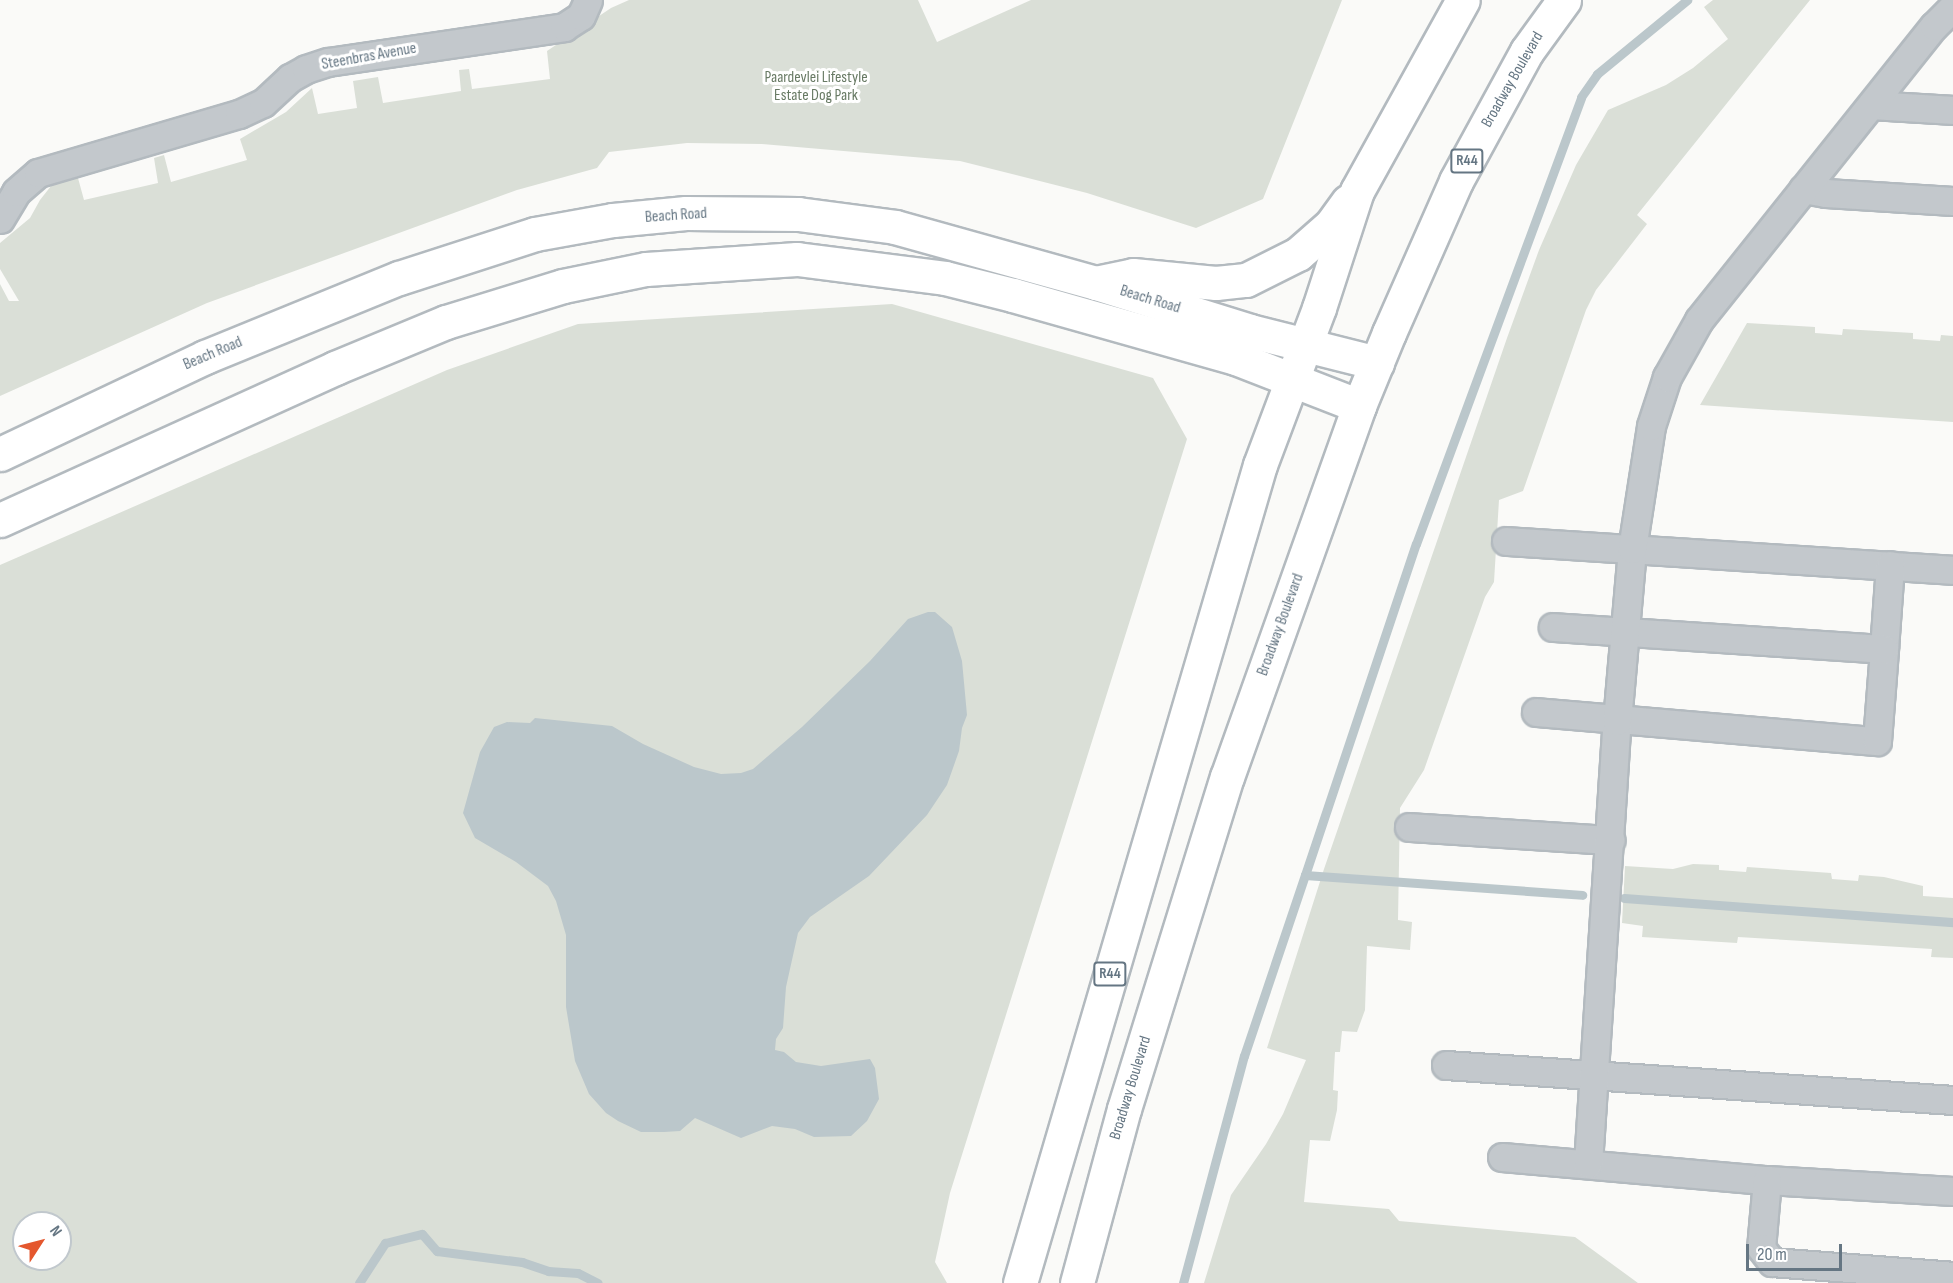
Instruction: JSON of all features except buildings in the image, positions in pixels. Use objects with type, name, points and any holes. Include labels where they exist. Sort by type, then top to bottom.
[{"type":"main road","name":"R44","points":[[1020,1283],[1260,465],[1294,380],[1357,190],[1463,0]]},
{"type":"main road","name":"Broadway Boulevard","points":[[1077,1283],[1124,1109],[1227,777],[1359,406],[1456,181],[1527,51],[1564,0]]},
{"type":"main road","points":[[1096,283],[1133,275],[1216,283],[1246,280],[1298,254],[1331,225],[1357,190]]},
{"type":"main road","name":"Beach Road","points":[[0,454],[205,357],[399,278],[535,234],[613,220],[686,213],[798,214],[895,226],[1096,283],[1250,331],[1377,363]]},
{"type":"main road","name":"Beach Road","points":[[0,520],[335,368],[446,322],[563,286],[646,269],[797,259],[945,278],[1225,355],[1359,406]]},
{"type":"street","name":"Steenbras Avenue","points":[[0,219],[16,192],[38,173],[239,114],[263,103],[290,78],[306,69],[328,62],[564,27],[581,16],[588,0]]},
{"type":"street","points":[[1588,1164],[1591,1076],[1611,840],[1617,721],[1632,549],[1651,426],[1667,378],[1699,320],[1872,105],[1944,27],[1953,7]]},
{"type":"street","points":[[1872,105],[1953,110]]},
{"type":"street","points":[[1803,189],[1826,193],[1953,201]]},
{"type":"street","points":[[1506,541],[1953,570]]},
{"type":"street","points":[[1536,712],[1617,721],[1877,741],[1890,565]]},
{"type":"street","points":[[1553,627],[1884,649]]},
{"type":"street","points":[[1409,828],[1611,840]]},
{"type":"street","points":[[1446,1065],[1953,1100]]},
{"type":"street","points":[[1502,1158],[1767,1180],[1953,1191]]},
{"type":"street","points":[[1767,1180],[1761,1248],[1772,1262],[1953,1276]]},
{"type":"green space","name":"Paardevlei Lifestyle Estate Dog Park","points":[[629,0],[918,0],[937,42],[1031,0],[1342,0],[1263,199],[1196,228],[1087,193],[960,161],[762,144],[687,143],[609,152],[597,168],[517,190],[207,303],[0,396],[0,284],[9,301],[19,301],[0,269],[0,243],[30,218],[51,186],[78,178],[84,200],[158,183],[154,158],[164,155],[171,182],[247,160],[240,139],[286,112],[312,88],[318,114],[357,108],[353,81],[378,77],[383,103],[461,91],[459,70],[469,69],[472,89],[550,79],[547,51],[611,8]]},
{"type":"green space","points":[[1713,0],[1810,0],[1637,215],[1647,224],[1596,290],[1586,310],[1523,491],[1499,500],[1494,582],[1485,597],[1424,770],[1400,808],[1398,920],[1412,922],[1410,950],[1367,946],[1365,1010],[1357,1032],[1342,1031],[1340,1052],[1335,1052],[1333,1090],[1338,1091],[1337,1110],[1330,1141],[1310,1140],[1304,1202],[1389,1209],[1399,1221],[1575,1237],[1638,1283],[1204,1283],[1231,1195],[1266,1144],[1283,1114],[1306,1060],[1267,1048],[1324,869],[1539,250],[1576,165],[1608,110],[1666,85],[1693,68],[1728,39],[1704,7]]},
{"type":"green space","points":[[892,304],[1153,378],[1187,439],[950,1193],[935,1262],[947,1283],[0,1283],[0,565],[447,370],[578,324]]},
{"type":"green space","points":[[1747,323],[1815,327],[1815,333],[1842,335],[1843,329],[1913,333],[1913,339],[1940,341],[1941,335],[1953,336],[1953,422],[1700,405]]},
{"type":"green space","points":[[1693,864],[1719,865],[1719,870],[1746,872],[1747,867],[1831,873],[1832,879],[1858,881],[1859,875],[1884,877],[1923,886],[1923,896],[1953,898],[1953,958],[1931,957],[1932,949],[1738,937],[1737,943],[1642,937],[1643,926],[1622,923],[1625,866],[1673,869]]},
{"type":"shaded area","points":[[935,612],[952,627],[962,661],[967,715],[962,728],[959,751],[947,785],[927,815],[869,876],[810,917],[798,933],[786,987],[783,1028],[776,1039],[775,1050],[784,1052],[796,1062],[821,1066],[870,1059],[875,1068],[879,1099],[867,1121],[851,1136],[814,1137],[795,1129],[772,1126],[741,1138],[695,1118],[680,1131],[664,1132],[641,1132],[618,1121],[606,1113],[589,1094],[575,1061],[566,1007],[566,935],[556,901],[548,886],[516,862],[475,838],[463,813],[480,752],[494,727],[507,722],[530,723],[535,718],[612,726],[643,744],[694,767],[721,774],[741,773],[753,769],[802,727],[870,661],[908,619]]},
{"type":"waterway","points":[[1183,1283],[1244,1056],[1416,544],[1581,97],[1597,74],[1687,0]]},
{"type":"waterway","points":[[1305,875],[1582,895]]},
{"type":"waterway","points":[[1624,898],[1953,922]]},
{"type":"waterway","points":[[359,1283],[385,1243],[422,1234],[437,1251],[522,1262],[548,1271],[578,1273],[598,1283]]}]
